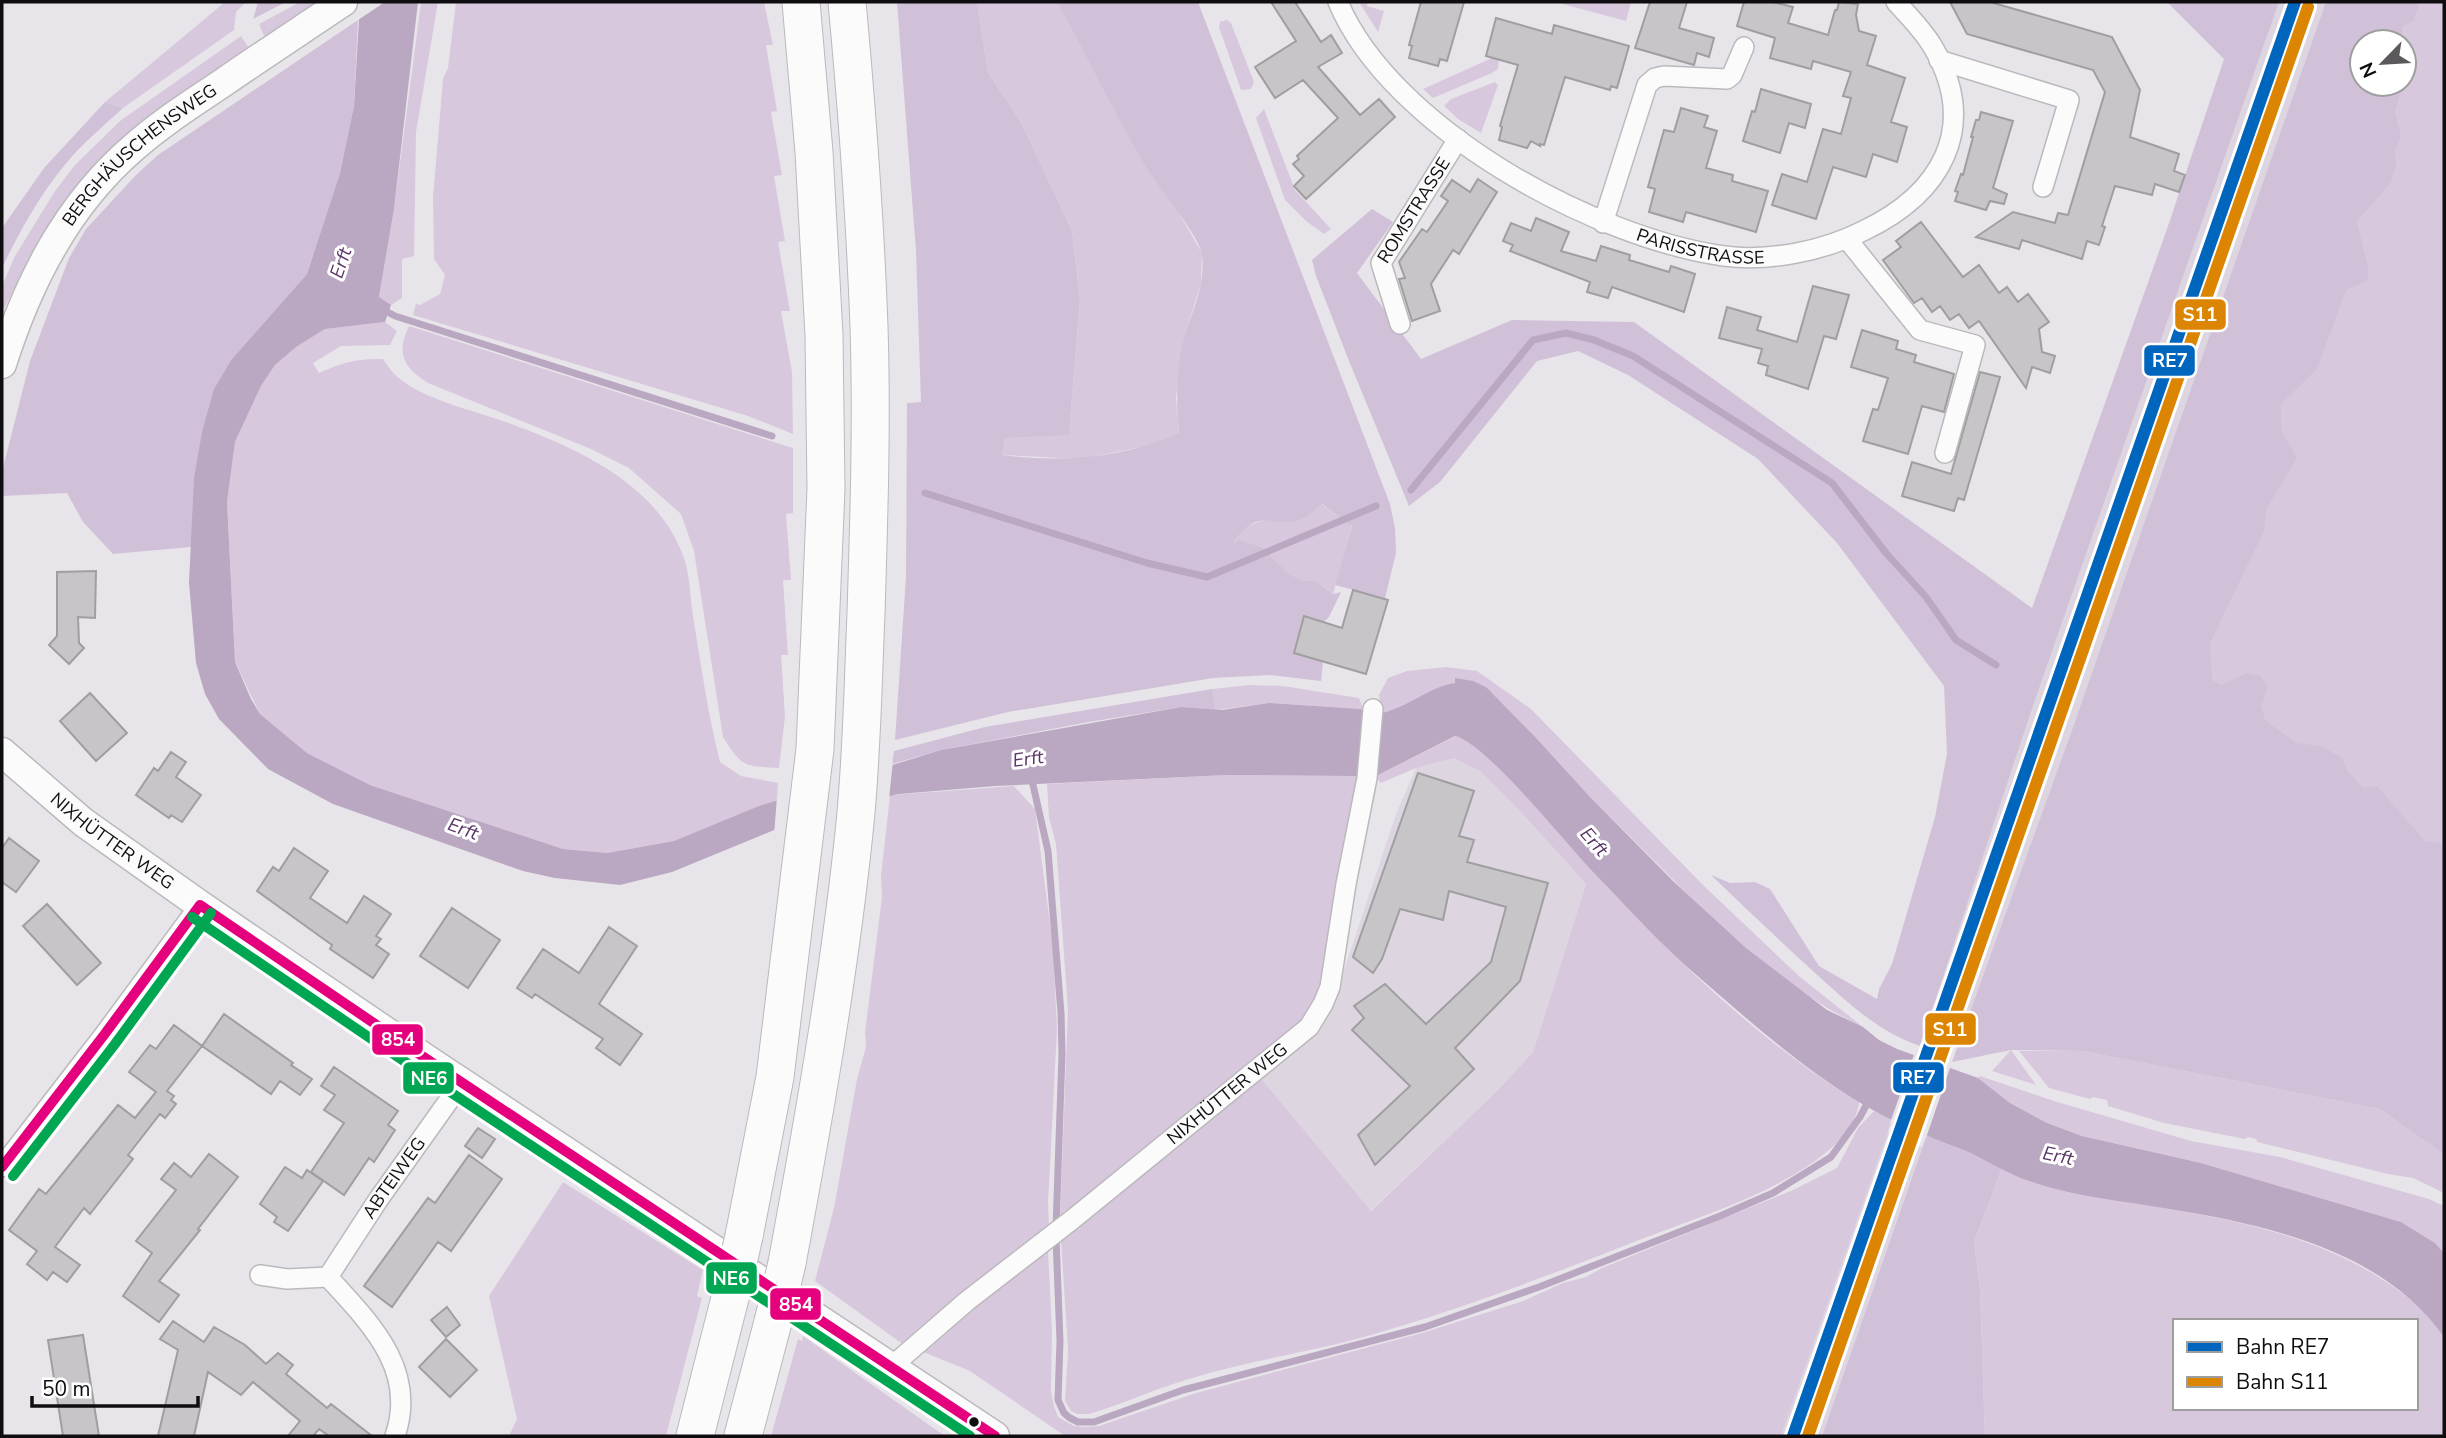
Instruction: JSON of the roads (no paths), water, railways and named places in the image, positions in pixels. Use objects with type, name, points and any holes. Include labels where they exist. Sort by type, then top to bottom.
[{"type":"highway","points":[[695,1436],[744,1236],[775,1077],[815,749],[826,489],[824,335],[814,152],[801,2]]},
{"type":"highway","points":[[743,1436],[787,1263],[828,1032],[855,822],[862,736],[870,492],[869,328],[860,149],[847,2]]},
{"type":"main road","name":"BERGHÄUSCHENSWEG","points":[[2,364],[17,316],[44,260],[74,214],[105,175],[132,148],[162,124],[343,2]]},
{"type":"main road","name":"NIXHÜTTER WEG","points":[[2,752],[83,822],[200,905],[995,1436]]},
{"type":"street","name":"PARISSTRASSE","points":[[1338,2],[1377,66],[1458,139],[1534,189],[1603,223],[1724,256],[1793,254],[1829,246],[1889,219],[1931,182],[1941,166],[1950,142],[1953,107],[1948,82],[1939,60],[1918,26],[1896,2]]},
{"type":"street","points":[[1603,223],[1647,85],[1655,78],[1664,76],[1727,79],[1732,75],[1744,47]]},
{"type":"street","points":[[1939,60],[2069,100],[2043,187]]},
{"type":"street","name":"ROMSTRASSE","points":[[1400,324],[1381,262],[1458,139]]},
{"type":"street","points":[[1847,239],[1920,330],[1975,345],[1945,453]]},
{"type":"street","name":"NIXHÜTTER WEG","points":[[892,1366],[929,1332],[1309,1027],[1330,986],[1346,884],[1367,778],[1373,709]]},
{"type":"street","points":[[2,1167],[200,905]]},
{"type":"street","name":"ABTEIWEG","points":[[328,1277],[378,1200],[462,1082]]},
{"type":"street","points":[[260,1275],[287,1279],[328,1277],[371,1324],[392,1361],[398,1379],[400,1407],[395,1436]]},
{"type":"water","name":"Erft","points":[[360,2],[418,2],[394,209],[379,297],[391,305],[385,322],[325,329],[296,347],[275,365],[261,386],[235,442],[227,502],[235,662],[260,714],[307,753],[370,785],[563,849],[607,853],[674,841],[759,806],[941,750],[1181,707],[1222,710],[1269,703],[1361,709],[1361,719],[1382,717],[1382,713],[1437,688],[1455,683],[1455,678],[1473,681],[1486,687],[1673,881],[1746,948],[1827,1010],[1863,1027],[1879,1040],[1897,1049],[1978,1078],[2010,1103],[2047,1123],[2082,1136],[2201,1163],[2401,1222],[2435,1243],[2444,1253],[2444,1337],[2419,1307],[2390,1283],[2357,1263],[2321,1247],[2245,1224],[2081,1195],[2029,1181],[1871,1109],[1826,1081],[1783,1049],[1687,967],[1595,874],[1506,775],[1469,743],[1455,736],[1378,775],[1378,765],[1359,770],[1358,776],[1227,775],[995,786],[899,794],[823,810],[672,872],[620,885],[555,878],[523,871],[333,804],[268,769],[219,719],[205,694],[196,663],[189,583],[194,478],[202,432],[214,389],[232,359],[307,274],[340,173],[354,106]]},
{"type":"waterway","points":[[380,308],[395,316],[772,436]]},
{"type":"waterway","points":[[1411,490],[1533,340],[1566,333],[1594,340],[1633,356],[1832,483],[1886,553],[1926,597],[1956,640],[1996,665]]},
{"type":"waterway","points":[[925,493],[1147,563],[1207,577],[1376,506]]},
{"type":"waterway","name":"Erft","points":[[1031,776],[1048,851],[1061,1013],[1056,1227]]},
{"type":"waterway","points":[[1056,1238],[1060,1341],[1058,1400],[1064,1413],[1070,1418],[1078,1422],[1094,1422],[1183,1390],[1425,1327],[1539,1287],[1720,1216],[1773,1193],[1831,1157],[1860,1117],[1870,1098]]},
{"type":"rail line","name":"RE7","points":[[1793,1436],[2295,2]]},
{"type":"rail line","name":"S11","points":[[1808,1436],[2308,7]]}]
